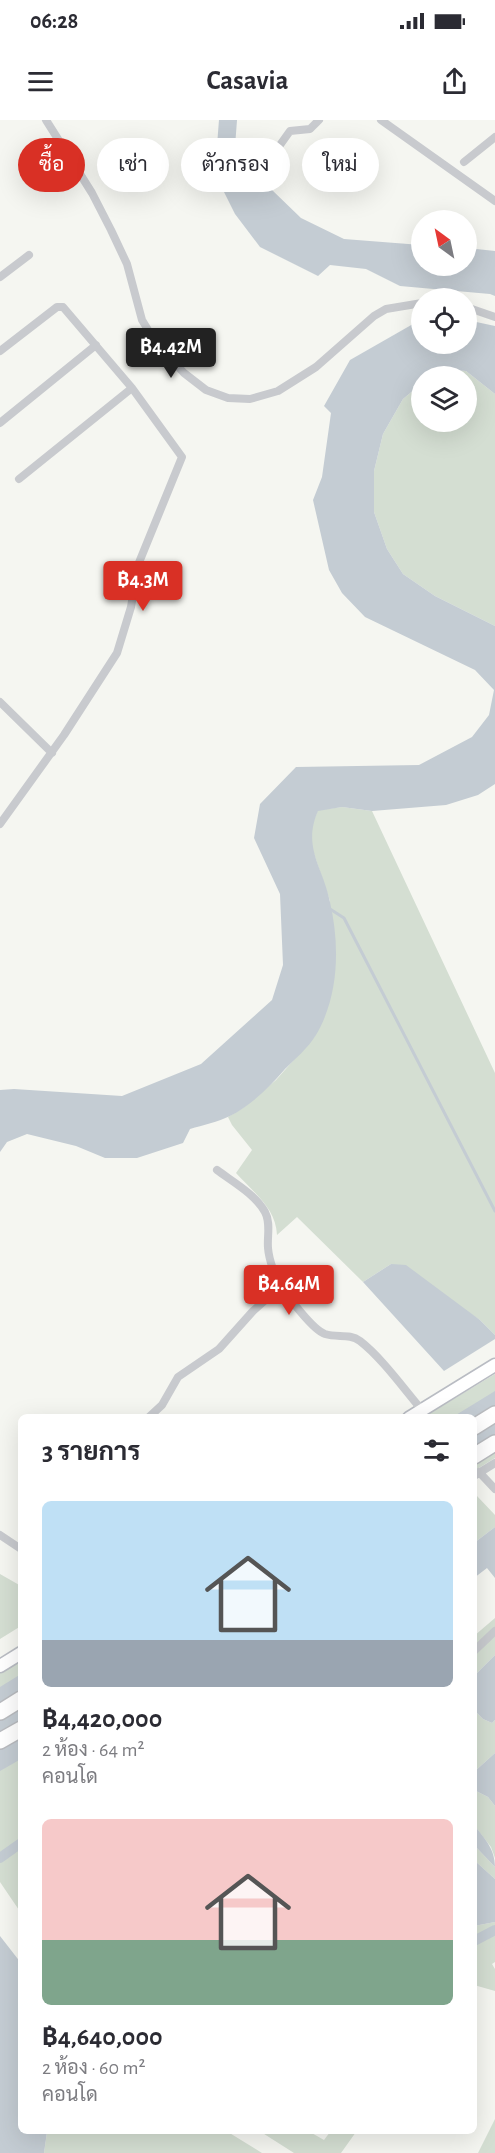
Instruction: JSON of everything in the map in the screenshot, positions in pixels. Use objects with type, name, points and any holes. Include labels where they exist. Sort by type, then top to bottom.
[{"type":"highway","points":[[477,1425],[495,1414]]},
{"type":"highway","points":[[477,1454],[495,1443]]},
{"type":"highway","points":[[0,1712],[18,1701]]},
{"type":"highway","points":[[0,1741],[18,1731]]},
{"type":"main road","points":[[416,1414],[495,1365]]},
{"type":"main road","points":[[0,1666],[18,1655]]},
{"type":"street","points":[[46,120],[92,193],[111,230],[127,264],[142,320],[156,342],[184,373],[206,390],[228,398],[250,399],[278,391],[316,367],[374,316],[386,309],[411,305]]},
{"type":"street","points":[[284,138],[290,130],[310,129],[320,120]]},
{"type":"street","points":[[381,120],[495,201]]},
{"type":"street","points":[[464,162],[495,137]]},
{"type":"street","points":[[0,277],[29,255]]},
{"type":"street","points":[[0,351],[59,306],[63,307],[132,388],[181,453],[182,459],[138,565],[130,607],[117,653],[52,753],[0,824]]},
{"type":"street","points":[[477,311],[495,317]]},
{"type":"street","points":[[0,423],[96,345]]},
{"type":"street","points":[[19,479],[132,388]]},
{"type":"street","points":[[0,702],[52,753]]},
{"type":"street","points":[[217,1170],[265,1211],[268,1220],[268,1250],[281,1286],[321,1332],[333,1336],[351,1336],[365,1345],[422,1410]]},
{"type":"street","points":[[152,1414],[162,1405],[178,1377],[219,1349],[281,1286]]},
{"type":"street","points":[[493,1467],[477,1474],[495,1489]]},
{"type":"street","points":[[0,1535],[18,1546]]},
{"type":"street","points":[[477,1649],[495,1631]]},
{"type":"shaded area","points":[[224,192],[274,192],[301,218],[344,239],[411,244],[411,276],[477,276],[477,249],[495,251],[495,296],[477,293],[477,288],[400,286],[366,269],[330,265],[318,276],[260,247],[235,214]]},
{"type":"shaded area","points":[[477,322],[495,326],[495,394],[477,380],[477,366],[411,366],[411,392],[403,399],[383,434],[374,471],[374,512],[387,549],[403,574],[435,596],[495,626],[495,784],[478,795],[446,805],[372,811],[342,807],[318,811],[312,835],[313,846],[330,902],[336,953],[329,1004],[324,1020],[309,1044],[266,1089],[245,1107],[215,1122],[190,1129],[183,1143],[137,1158],[105,1158],[76,1146],[27,1134],[7,1142],[0,1152],[0,1090],[122,1096],[201,1064],[272,1000],[283,965],[280,894],[254,838],[260,804],[296,767],[419,765],[472,737],[489,715],[494,690],[475,670],[365,617],[342,593],[329,570],[313,500],[322,477],[331,413],[324,406],[350,360],[411,325],[411,354],[477,354]]},
{"type":"shaded area","points":[[477,380],[495,394],[495,626],[435,596],[403,574],[387,549],[374,512],[374,471],[383,434],[403,399],[411,392],[411,432],[477,432]]},
{"type":"shaded area","points":[[342,807],[372,811],[495,1073],[495,1335],[480,1320],[391,1264],[363,1282],[297,1217],[277,1235],[276,1225],[268,1209],[236,1173],[252,1150],[228,1117],[243,1108],[276,1080],[315,1036],[330,901],[312,848],[312,825],[318,810]]},
{"type":"shaded area","points":[[391,1264],[406,1265],[480,1320],[495,1335],[495,1339],[444,1371],[363,1282]]},
{"type":"shaded area","points":[[495,1374],[495,1458],[477,1469],[477,1414],[429,1414]]},
{"type":"shaded area","points":[[495,1391],[495,1452],[477,1462],[477,1414],[458,1414]]},
{"type":"shaded area","points":[[477,1496],[495,1515],[495,1527],[477,1541]]},
{"type":"shaded area","points":[[495,1527],[495,1578],[487,1568],[477,1576],[477,1541]]},
{"type":"shaded area","points":[[0,1574],[18,1584],[18,1628],[0,1639]]},
{"type":"shaded area","points":[[495,1618],[495,1655],[477,1673],[477,1633]]},
{"type":"shaded area","points":[[495,1655],[495,1720],[492,1723],[477,1713],[477,1673]]},
{"type":"shaded area","points":[[18,1661],[18,1909],[0,1882],[0,1672]]},
{"type":"shaded area","points":[[18,1676],[18,1761],[0,1771],[0,1687]]},
{"type":"shaded area","points":[[477,1713],[492,1723],[495,1720],[495,1753],[477,1769]]},
{"type":"shaded area","points":[[495,1753],[495,1806],[488,1797],[477,1792],[477,1769]]},
{"type":"shaded area","points":[[477,1792],[488,1797],[495,1806],[495,1858],[491,1847],[477,1829]]},
{"type":"shaded area","points":[[477,1829],[491,1849],[495,1867],[477,1848]]},
{"type":"shaded area","points":[[477,1848],[495,1867],[495,1879],[477,1863]]},
{"type":"shaded area","points":[[477,1863],[495,1879],[495,1922],[477,1925]]},
{"type":"shaded area","points":[[495,1922],[495,1962],[492,1964],[495,1969],[495,1991],[477,1986],[477,1925]]},
{"type":"shaded area","points":[[0,1936],[18,1959],[18,2134],[47,2134],[44,2153],[0,2153]]},
{"type":"shaded area","points":[[495,2119],[495,2153],[478,2153]]},
{"type":"shaded area","points":[[47,2134],[231,2134],[262,2153],[44,2153]]},
{"type":"shaded area","points":[[264,2134],[314,2134],[324,2140],[328,2134],[355,2134],[341,2153],[294,2153]]},
{"type":"waterway","points":[[227,138],[228,120]]},
{"type":"waterway","points":[[330,909],[344,918],[495,1211]]},
{"type":"waterway","points":[[0,1858],[18,1845]]},
{"type":"waterway","points":[[477,1939],[495,1930]]}]
